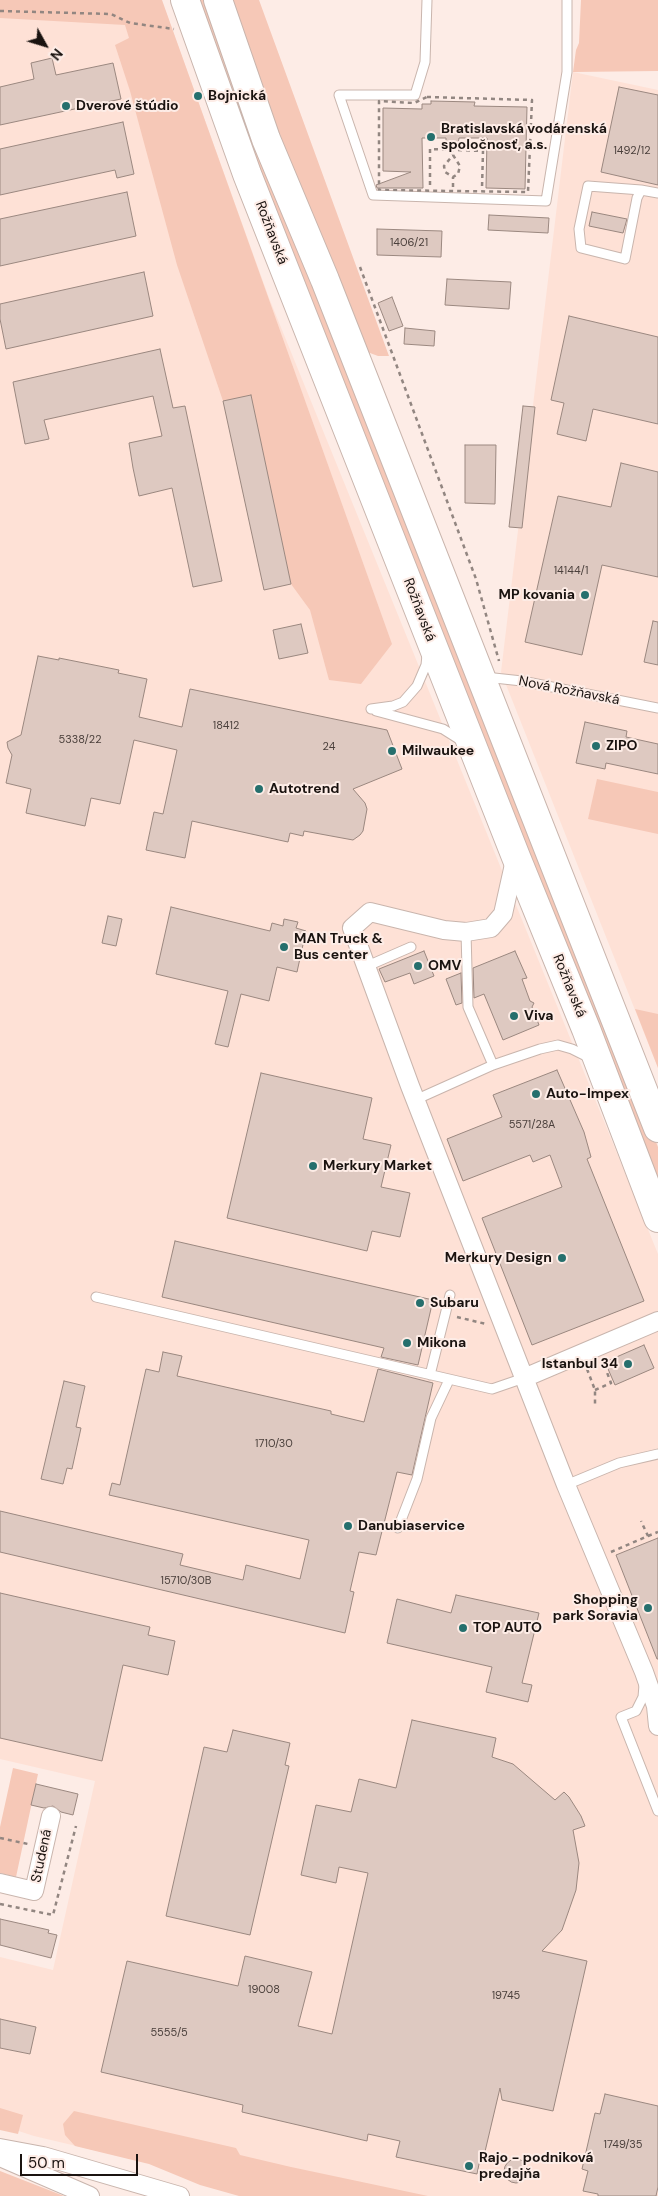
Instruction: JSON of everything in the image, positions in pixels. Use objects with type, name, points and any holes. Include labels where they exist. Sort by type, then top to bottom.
[{"type":"main road","name":"Rožňavská","points":[[185,0],[251,183],[516,857],[586,1029],[658,1218]]},
{"type":"main road","points":[[218,0],[266,139],[491,673],[658,1128]]},
{"type":"street","points":[[516,857],[503,914],[491,928],[466,932],[444,930],[370,912],[352,928],[416,1100],[524,1378],[566,1485],[644,1672],[656,1706],[649,1718]]},
{"type":"street","points":[[524,1378],[658,1321]]},
{"type":"street","name":"Studená","points":[[0,1883],[34,1891],[51,1816]]},
{"type":"street","points":[[0,2148],[43,2156],[180,2196]]},
{"type":"street","points":[[0,2157],[90,2196]]},
{"type":"lane","points":[[427,0],[425,62],[415,95],[339,95],[373,194],[481,195],[546,201],[567,72],[567,0]]},
{"type":"lane","points":[[641,190],[637,198],[624,259],[581,248],[579,229],[588,186],[641,190],[658,193]]},
{"type":"lane","points":[[427,631],[426,664],[417,686],[403,702],[371,709],[443,729],[474,749]]},
{"type":"lane","name":"Nová Rožňavská","points":[[491,673],[658,708]]},
{"type":"lane","points":[[466,932],[468,1007],[493,1065]]},
{"type":"lane","points":[[366,967],[411,946]]},
{"type":"lane","points":[[416,1100],[493,1065],[558,1045],[572,1048],[597,1061]]},
{"type":"lane","points":[[430,1375],[450,1295]]},
{"type":"lane","points":[[96,1296],[492,1389],[524,1378]]},
{"type":"lane","points":[[398,1528],[417,1479],[431,1418],[448,1380]]},
{"type":"lane","points":[[566,1485],[619,1464],[657,1455]]},
{"type":"lane","points":[[649,1718],[621,1717],[658,1811]]},
{"type":"lane","points":[[43,2156],[46,2177]]},
{"type":"path","points":[[0,11],[111,14],[130,23],[175,29]]},
{"type":"path","points":[[427,97],[532,100],[528,192],[481,195],[483,151],[430,149],[430,194],[379,190],[379,101],[414,103],[427,97]]},
{"type":"path","points":[[452,150],[460,166],[458,174],[453,177]]},
{"type":"path","points":[[453,155],[444,166],[444,172],[453,177]]},
{"type":"path","points":[[452,191],[453,177]]},
{"type":"path","points":[[360,266],[394,364],[476,579],[491,673]]},
{"type":"path","points":[[445,1314],[489,1324]]},
{"type":"path","points":[[595,1390],[611,1383],[602,1360]]},
{"type":"path","points":[[586,1366],[595,1390],[595,1404]]},
{"type":"path","points":[[641,1521],[648,1536]]},
{"type":"path","points":[[611,1552],[658,1532]]},
{"type":"path","points":[[0,1838],[44,1848]]},
{"type":"shaded area","points":[[0,0],[163,4],[269,298],[658,1254],[658,2196],[288,2196],[34,2136],[0,2125],[0,1957],[53,1970],[95,1781],[0,1759]]},
{"type":"shaded area","points":[[0,0],[162,0],[392,644],[361,684],[329,680],[310,610],[291,584],[251,396],[223,401],[177,265],[130,91],[115,45],[129,38],[125,25],[0,18]]},
{"type":"shaded area","points":[[196,0],[205,0],[237,96],[409,517],[658,1147],[658,1194],[395,526]]},
{"type":"shaded area","points":[[233,0],[259,0],[389,356],[378,356],[362,350],[258,78]]},
{"type":"shaded area","points":[[581,0],[658,0],[658,71],[573,72],[576,50],[579,43]]},
{"type":"shaded area","points":[[573,72],[658,90],[658,1068],[501,672]]},
{"type":"shaded area","points":[[597,779],[658,792],[658,834],[588,819]]},
{"type":"shaded area","points":[[635,1009],[658,1014],[658,1068]]},
{"type":"shaded area","points":[[13,1768],[38,1774],[16,1877],[0,1873],[0,1827]]},
{"type":"shaded area","points":[[0,2108],[23,2115],[18,2134],[0,2130]]},
{"type":"shaded area","points":[[74,2111],[236,2148],[240,2155],[428,2196],[239,2196],[200,2185],[149,2164],[75,2146],[65,2135],[63,2124]]},
{"type":"shaded area","points":[[0,2171],[64,2196],[0,2196]]},
{"type":"building","points":[[52,58],[56,75],[113,63],[121,99],[0,125],[0,87],[34,79],[31,63]]},
{"type":"building","points":[[619,87],[658,95],[658,185],[601,172]]},
{"type":"building","points":[[431,101],[475,102],[474,106],[527,107],[525,189],[486,188],[487,138],[459,138],[458,145],[446,145],[446,138],[422,138],[423,188],[377,188],[376,185],[411,172],[383,171],[383,108],[422,109],[422,104],[431,104]]},
{"type":"building","points":[[123,122],[134,174],[117,178],[115,170],[0,195],[0,149]]},
{"type":"building","points":[[127,192],[136,236],[0,266],[0,219]]},
{"type":"building","points":[[592,212],[627,219],[623,233],[589,226]]},
{"type":"building","points":[[489,215],[549,218],[548,233],[488,230]]},
{"type":"building","points":[[377,229],[442,231],[441,257],[377,255]]},
{"type":"building","points":[[144,272],[153,316],[6,349],[0,319],[0,304]]},
{"type":"building","points":[[447,279],[511,282],[509,309],[445,305]]},
{"type":"building","points":[[392,297],[403,326],[389,331],[378,303]]},
{"type":"building","points":[[569,316],[658,337],[658,424],[593,409],[586,441],[557,434],[564,403],[551,400]]},
{"type":"building","points":[[405,328],[435,331],[434,346],[404,344]]},
{"type":"building","points":[[160,349],[173,408],[185,406],[222,581],[193,587],[172,488],[139,496],[133,468],[129,443],[162,436],[153,396],[44,420],[49,439],[25,444],[13,382]]},
{"type":"building","points":[[251,395],[291,584],[264,590],[223,401]]},
{"type":"building","points":[[523,406],[535,407],[522,528],[509,527]]},
{"type":"building","points":[[465,445],[496,445],[495,504],[465,503]]},
{"type":"building","points":[[621,463],[658,472],[658,577],[602,565],[582,655],[525,642],[558,496],[611,507]]},
{"type":"building","points":[[653,621],[658,622],[658,665],[644,662]]},
{"type":"building","points":[[301,624],[308,653],[279,659],[273,630]]},
{"type":"building","points":[[38,656],[59,660],[59,658],[119,670],[118,673],[147,679],[139,717],[182,727],[190,689],[387,730],[402,769],[353,789],[365,803],[367,809],[363,831],[353,840],[304,831],[303,836],[290,833],[288,842],[192,821],[185,858],[146,850],[154,812],[163,814],[177,750],[134,740],[120,804],[91,798],[85,826],[26,813],[31,789],[6,783],[12,755],[7,742],[21,735]]},
{"type":"building","points":[[585,722],[627,731],[626,737],[658,744],[658,774],[606,763],[605,769],[576,763]]},
{"type":"building","points":[[171,907],[270,931],[272,923],[283,926],[284,919],[298,922],[296,928],[306,931],[297,972],[277,967],[269,1001],[241,994],[228,1047],[215,1044],[228,991],[156,974]]},
{"type":"building","points":[[108,916],[122,919],[116,946],[102,943]]},
{"type":"building","points":[[424,951],[434,976],[414,984],[410,973],[385,982],[379,969]]},
{"type":"building","points":[[515,951],[527,978],[522,979],[530,1001],[534,1003],[532,1007],[539,1025],[503,1040],[484,994],[474,998],[473,968]]},
{"type":"building","points":[[461,973],[462,1003],[456,1005],[446,979]]},
{"type":"building","name":"Merkury Design","points":[[557,1070],[584,1132],[591,1157],[587,1159],[644,1301],[532,1345],[482,1218],[562,1187],[550,1155],[533,1162],[530,1155],[463,1181],[447,1139],[502,1117],[493,1095]]},
{"type":"building","name":"Merkury Market","points":[[261,1073],[372,1098],[363,1139],[391,1145],[381,1187],[410,1193],[400,1237],[372,1231],[367,1251],[227,1218]]},
{"type":"building","points":[[175,1241],[433,1300],[418,1365],[381,1357],[384,1348],[162,1297]]},
{"type":"building","points":[[644,1345],[654,1368],[615,1385],[605,1362]]},
{"type":"building","points":[[163,1352],[182,1356],[177,1376],[331,1411],[331,1414],[364,1422],[378,1369],[433,1383],[412,1475],[397,1472],[376,1555],[359,1552],[350,1591],[354,1592],[345,1633],[0,1552],[0,1511],[183,1554],[180,1565],[243,1580],[246,1565],[300,1579],[309,1540],[109,1495],[112,1483],[120,1485],[146,1369],[159,1372]]},
{"type":"building","points":[[64,1381],[85,1386],[76,1427],[81,1428],[72,1469],[67,1468],[63,1484],[41,1479]]},
{"type":"building","name":"Shopping park Soravia","points":[[658,1538],[658,1659],[657,1659],[616,1555]]},
{"type":"building","points":[[0,1593],[150,1627],[148,1635],[175,1641],[168,1675],[123,1665],[102,1761],[0,1738]]},
{"type":"building","name":"TOP AUTO","points":[[456,1595],[539,1613],[522,1683],[532,1685],[528,1702],[486,1692],[492,1667],[387,1643],[397,1599],[451,1613]]},
{"type":"building","points":[[412,1720],[496,1738],[492,1757],[513,1764],[555,1800],[564,1792],[581,1816],[585,1826],[573,1830],[579,1863],[576,1890],[562,1930],[542,1951],[587,1961],[553,2111],[502,2100],[500,2088],[483,2160],[480,2159],[477,2174],[396,2157],[400,2141],[368,2134],[367,2141],[242,2112],[243,2105],[101,2072],[127,1961],[238,1986],[245,1956],[312,1972],[298,2026],[332,2034],[368,1873],[339,1867],[336,1883],[301,1875],[316,1805],[351,1812],[359,1779],[396,1788]]},
{"type":"building","points":[[233,1730],[290,1743],[285,1765],[289,1766],[250,1935],[166,1916],[204,1747],[227,1752]]},
{"type":"building","points":[[36,1784],[78,1794],[73,1815],[61,1812],[53,1806],[44,1808],[31,1805]]},
{"type":"building","points":[[0,1919],[49,1930],[48,1933],[57,1935],[51,1958],[0,1945]]},
{"type":"building","points":[[0,2019],[36,2027],[30,2054],[0,2048]]},
{"type":"building","points":[[605,2094],[658,2106],[658,2187],[656,2196],[598,2196],[598,2194],[583,2191],[588,2171],[582,2169],[595,2113],[600,2114]]},
{"type":"building","points":[[516,2159],[521,2160],[527,2166],[527,2176],[521,2182],[516,2183],[511,2182],[505,2176],[504,2171],[505,2166],[511,2160]]},
{"type":"place","name":"Bojnická","points":[[198,96]]},
{"type":"place","name":"Dverové štúdio","points":[[66,106]]},
{"type":"place","name":"Bratislavská vodárenská spoločnosť, a.s.","points":[[431,137]]},
{"type":"place","name":"MP kovania","points":[[585,595]]},
{"type":"place","name":"ZIPO","points":[[596,746]]},
{"type":"place","name":"Milwaukee","points":[[392,751]]},
{"type":"place","name":"Autotrend","points":[[259,789]]},
{"type":"place","name":"MAN Truck & Bus center","points":[[284,947]]},
{"type":"place","name":"OMV","points":[[418,966]]},
{"type":"place","name":"Viva","points":[[514,1016]]},
{"type":"place","name":"Auto-Impex","points":[[536,1094]]},
{"type":"place","name":"Merkury Market","points":[[313,1166]]},
{"type":"place","name":"Merkury Design","points":[[562,1258]]},
{"type":"place","name":"Subaru","points":[[420,1303]]},
{"type":"place","name":"Mikona","points":[[407,1343]]},
{"type":"place","name":"Istanbul 34","points":[[628,1364]]},
{"type":"place","name":"Danubiaservice","points":[[348,1526]]},
{"type":"place","name":"Shopping park Soravia","points":[[648,1608]]},
{"type":"place","name":"TOP AUTO","points":[[463,1628]]},
{"type":"place","name":"Rajo - podniková predajňa","points":[[469,2166]]}]
